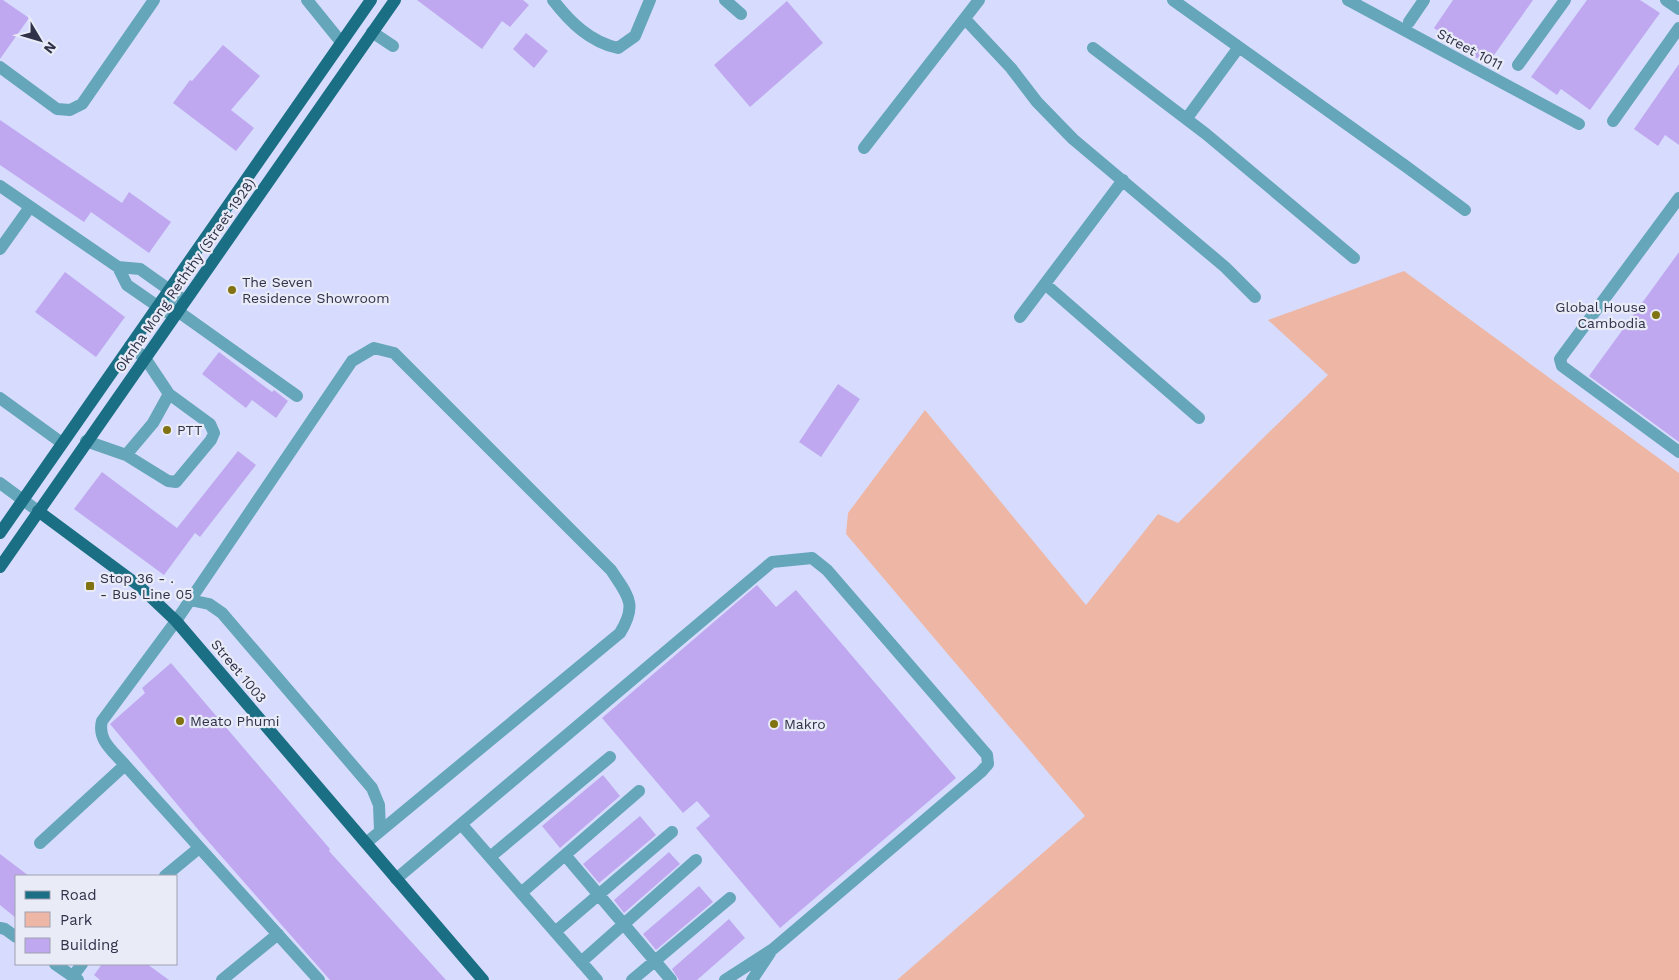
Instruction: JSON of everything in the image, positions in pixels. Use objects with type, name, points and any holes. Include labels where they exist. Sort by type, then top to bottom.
[{"type":"main road","name":"Oknha Mong Reththy (Street 1928)","points":[[0,532],[371,0]]},
{"type":"main road","name":"Oknha Mong Reththy (Street 1928)","points":[[0,567],[395,0]]},
{"type":"main road","points":[[316,77],[333,88]]},
{"type":"main road","name":"Street 1003","points":[[38,511],[138,585],[176,621],[483,980]]},
{"type":"street","points":[[0,67],[57,109],[70,110],[82,104],[154,0]]},
{"type":"street","points":[[307,0],[341,42]]},
{"type":"street","points":[[553,0],[567,18],[587,35],[608,46],[618,48],[635,36],[650,0]]},
{"type":"street","points":[[725,0],[741,14]]},
{"type":"street","points":[[864,148],[979,0]]},
{"type":"street","points":[[1173,0],[1465,210]]},
{"type":"street","name":"Street 1011","points":[[1348,0],[1579,124]]},
{"type":"street","points":[[1409,22],[1424,0]]},
{"type":"street","points":[[1518,65],[1565,0]]},
{"type":"street","points":[[1666,0],[1679,9]]},
{"type":"street","points":[[965,19],[1011,68],[1037,102],[1073,139],[1225,267],[1255,296]]},
{"type":"street","points":[[1613,121],[1679,28]]},
{"type":"street","points":[[372,32],[393,46]]},
{"type":"street","points":[[1187,118],[1239,47]]},
{"type":"street","points":[[1093,48],[1187,118],[1354,258]]},
{"type":"street","points":[[1020,317],[1123,180]]},
{"type":"street","points":[[0,186],[118,267],[128,286],[163,298],[179,310]]},
{"type":"street","points":[[1679,198],[1560,359],[1562,366],[1679,452]]},
{"type":"street","points":[[0,248],[30,207]]},
{"type":"street","points":[[118,267],[140,268],[163,298],[297,396]]},
{"type":"street","points":[[1045,284],[1199,418]]},
{"type":"street","points":[[86,441],[126,455],[168,481],[176,482],[211,440],[214,433],[210,424],[168,394],[145,358],[130,346]]},
{"type":"street","points":[[319,980],[125,765],[101,736],[99,730],[102,721],[176,621],[352,361],[374,348],[394,353],[611,570],[629,598],[629,618],[620,634],[366,843]]},
{"type":"street","points":[[126,455],[153,423],[168,394]]},
{"type":"street","points":[[0,398],[62,443]]},
{"type":"street","name":"Street 1003","points":[[0,483],[38,511]]},
{"type":"street","points":[[396,879],[772,562],[812,558],[827,570],[987,755],[988,764],[982,772],[773,948],[725,980]]},
{"type":"street","points":[[190,600],[209,604],[222,613],[372,788],[379,805],[380,831]]},
{"type":"street","points":[[490,857],[610,757]]},
{"type":"street","points":[[40,843],[125,765]]},
{"type":"street","points":[[521,893],[639,791]]},
{"type":"street","points":[[462,824],[597,980]]},
{"type":"street","points":[[556,932],[672,832]]},
{"type":"street","points":[[166,875],[199,848]]},
{"type":"street","points":[[565,855],[670,980]]},
{"type":"street","points":[[581,962],[696,860]]},
{"type":"street","points":[[632,980],[730,898]]},
{"type":"street","points":[[0,928],[5,929],[15,936]]},
{"type":"street","points":[[222,980],[278,934]]},
{"type":"street","points":[[752,980],[773,948]]},
{"type":"street","points":[[56,965],[75,978],[82,965]]},
{"type":"green space","points":[[1404,271],[1679,473],[1679,980],[897,980],[1085,816],[846,534],[848,513],[925,410],[1086,605],[1158,514],[1178,523],[1328,375],[1268,320]]},
{"type":"building","points":[[0,0],[3,0],[29,18],[0,59]]},
{"type":"building","points":[[417,0],[523,0],[529,5],[510,27],[502,21],[482,49]]},
{"type":"building","points":[[1453,0],[1533,0],[1487,65],[1434,28]]},
{"type":"building","points":[[1587,0],[1640,0],[1660,13],[1590,110],[1561,89],[1557,95],[1531,77]]},
{"type":"building","points":[[787,1],[823,43],[750,107],[714,65]]},
{"type":"building","points":[[526,33],[548,51],[534,68],[513,49]]},
{"type":"building","points":[[223,45],[260,76],[231,110],[254,128],[236,151],[173,103],[190,80],[192,81]]},
{"type":"building","points":[[1679,64],[1679,145],[1665,135],[1658,146],[1634,129]]},
{"type":"building","points":[[0,120],[122,203],[129,192],[171,222],[149,253],[91,212],[84,222],[0,165]]},
{"type":"building","name":"Global House Cambodia","points":[[1679,252],[1679,442],[1589,376]]},
{"type":"building","points":[[65,272],[125,317],[96,357],[35,312]]},
{"type":"building","points":[[219,352],[272,392],[274,390],[288,401],[276,418],[252,400],[246,408],[202,374]]},
{"type":"building","points":[[838,384],[860,399],[821,457],[799,442]]},
{"type":"building","points":[[238,451],[256,465],[200,537],[195,533],[164,575],[74,509],[102,472],[177,528]]},
{"type":"building","points":[[757,585],[776,607],[796,590],[956,778],[780,928],[696,828],[710,816],[697,801],[683,813],[602,718]]},
{"type":"building","points":[[171,663],[330,849],[329,851],[446,980],[330,980],[201,833],[110,724],[145,693],[142,688]]},
{"type":"building","points":[[603,775],[620,796],[560,848],[542,826]]},
{"type":"building","points":[[640,816],[656,835],[599,883],[583,864]]},
{"type":"building","points":[[669,852],[680,864],[624,913],[614,900]]},
{"type":"building","points":[[0,854],[28,875],[15,875],[15,917],[0,905]]},
{"type":"building","points":[[699,886],[713,902],[656,950],[643,934]]},
{"type":"building","points":[[729,919],[745,938],[697,980],[679,980],[672,969]]},
{"type":"building","points":[[101,965],[148,965],[169,980],[100,980],[94,975]]},
{"type":"place","name":"The Seven Residence Showroom","points":[[232,290]]},
{"type":"place","name":"Global House Cambodia","points":[[1656,315]]},
{"type":"place","name":"PTT","points":[[167,430]]},
{"type":"place","name":"Stop 36 - . - Bus Line 05","points":[[90,586]]},
{"type":"place","name":"Meato Phumi","points":[[180,721]]},
{"type":"place","name":"Makro","points":[[774,724]]}]
